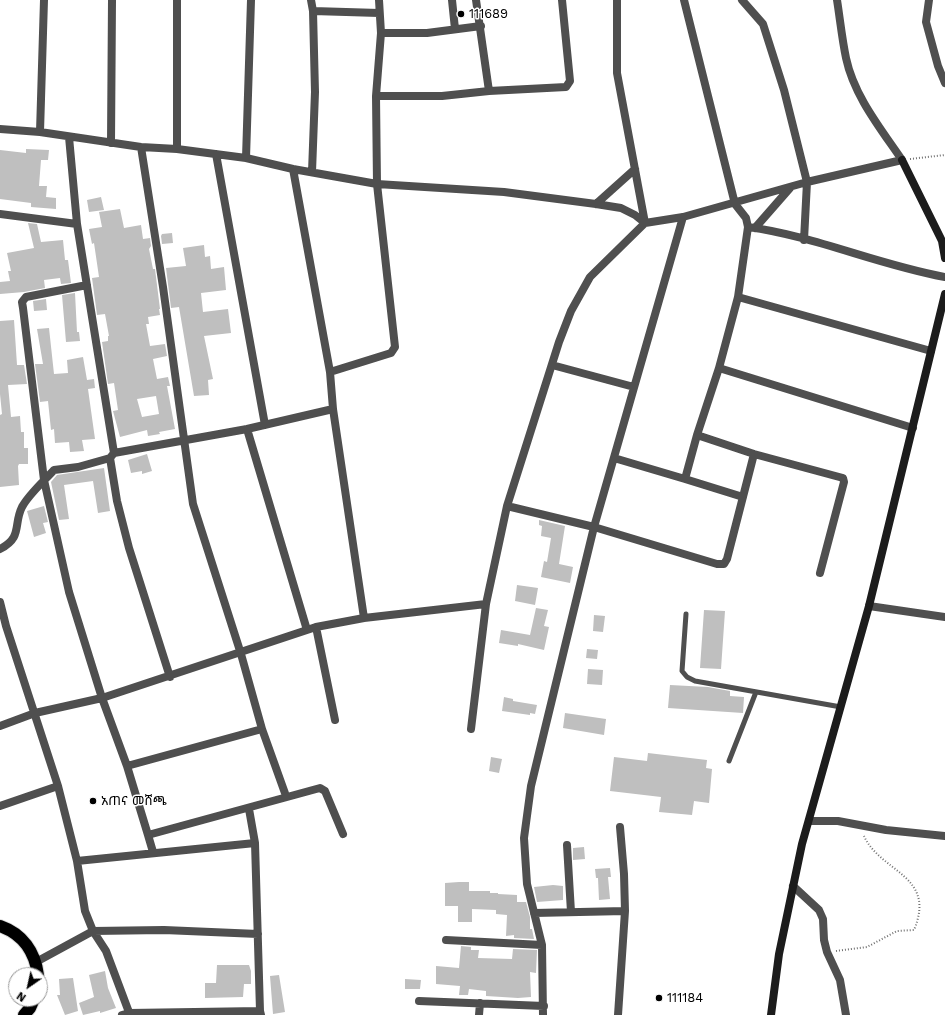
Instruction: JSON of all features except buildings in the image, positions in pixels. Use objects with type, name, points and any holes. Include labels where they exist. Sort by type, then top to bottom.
[{"type":"highway","points":[[0,926],[17,934],[29,947],[37,967]]},
{"type":"highway","points":[[24,1015],[30,1007]]},
{"type":"street","points":[[40,132],[44,0]]},
{"type":"street","points":[[111,143],[112,0]]},
{"type":"street","points":[[177,0],[177,149]]},
{"type":"street","points":[[246,158],[251,0]]},
{"type":"street","points":[[311,0],[313,11],[315,92],[312,172]]},
{"type":"street","points":[[330,372],[391,352],[395,347],[377,184],[376,96],[380,33],[379,0]]},
{"type":"street","points":[[452,0],[455,29]]},
{"type":"street","points":[[476,0],[490,91]]},
{"type":"street","points":[[376,96],[442,96],[568,86],[570,81],[562,0]]},
{"type":"street","points":[[617,0],[617,73],[645,223]]},
{"type":"street","points":[[684,0],[734,204],[746,218],[751,228]]},
{"type":"street","points":[[742,0],[763,24],[768,35],[784,90],[807,182],[804,240]]},
{"type":"street","points":[[837,0],[846,59],[856,87],[870,112],[902,160],[942,241],[945,258]]},
{"type":"street","points":[[929,0],[926,22],[938,66],[945,83]]},
{"type":"street","points":[[313,11],[379,13]]},
{"type":"street","points":[[380,33],[426,33],[481,26]]},
{"type":"street","points":[[0,129],[40,132],[141,147],[177,149],[246,158],[293,169],[377,184],[504,192],[596,204],[621,208],[645,223]]},
{"type":"street","points":[[69,137],[77,224],[112,455],[117,501],[129,548],[170,677]]},
{"type":"street","points":[[141,147],[163,287],[193,504],[262,729],[286,796]]},
{"type":"street","points":[[216,154],[265,425]]},
{"type":"street","points":[[471,729],[486,604],[507,506],[552,365],[571,311],[590,277],[645,223],[734,204],[807,182],[902,160]]},
{"type":"street","points":[[293,169],[330,372],[333,409],[364,618]]},
{"type":"street","points":[[596,204],[635,169]]},
{"type":"street","points":[[685,479],[696,435],[719,368],[738,297],[751,228],[790,187]]},
{"type":"street","points":[[0,214],[77,224]]},
{"type":"street","points":[[543,1015],[542,946],[527,884],[524,838],[531,786],[594,527],[683,216]]},
{"type":"street","points":[[751,228],[804,240],[919,273],[945,277]]},
{"type":"street","points":[[87,285],[31,295],[26,297],[22,302],[44,480],[69,592],[102,698],[127,766],[152,852]]},
{"type":"street","points":[[771,1015],[779,954],[793,886],[809,821],[869,606],[945,294]]},
{"type":"street","points":[[738,297],[931,351]]},
{"type":"street","points":[[552,365],[634,387]]},
{"type":"street","points":[[719,368],[913,428]]},
{"type":"street","points":[[0,549],[6,546],[17,534],[18,519],[22,507],[54,470],[78,466],[112,455],[265,425],[333,409]]},
{"type":"street","points":[[246,428],[307,630]]},
{"type":"street","points":[[696,435],[754,454],[843,478],[844,482],[820,573]]},
{"type":"street","points":[[507,506],[594,527],[717,564],[724,564],[728,559],[754,454]]},
{"type":"street","points":[[614,458],[743,497]]},
{"type":"street","points":[[0,602],[6,626],[58,786],[76,861],[85,911],[93,931],[106,951],[127,1014],[261,1013],[255,843],[249,808]]},
{"type":"street","points":[[0,726],[35,713],[102,698],[170,677],[316,627],[364,618],[486,604]]},
{"type":"street","points":[[869,606],[945,617]]},
{"type":"street","points":[[316,627],[335,720]]},
{"type":"street","points":[[127,766],[262,729]]},
{"type":"street","points":[[0,806],[58,786]]},
{"type":"street","points":[[148,835],[318,788],[323,789],[343,834]]},
{"type":"street","points":[[809,821],[838,821],[860,826],[945,836]]},
{"type":"street","points":[[618,1015],[625,911],[624,874],[620,827]]},
{"type":"street","points":[[76,861],[152,852],[255,843]]},
{"type":"street","points":[[567,846],[571,912]]},
{"type":"street","points":[[793,886],[819,910],[825,926],[824,938],[827,952],[840,980],[846,1015]]},
{"type":"street","points":[[534,913],[625,911]]},
{"type":"street","points":[[36,962],[93,931],[164,930],[258,934]]},
{"type":"street","points":[[446,940],[542,946]]},
{"type":"street","points":[[419,1002],[544,1006]]},
{"type":"street","points":[[480,1003],[480,1015]]},
{"type":"lane","points":[[686,614],[682,671],[687,677],[695,681],[841,707]]},
{"type":"lane","points":[[729,761],[756,692]]},
{"type":"path","points":[[902,160],[945,155]]},
{"type":"path","points":[[827,952],[867,946],[897,931],[914,930],[917,922],[919,911],[917,893],[906,877],[868,846],[860,826]]},
{"type":"place","name":"111689","points":[[461,14]]},
{"type":"place","name":"አጠና መሸጫ","points":[[93,801]]},
{"type":"place","name":"111184","points":[[659,998]]}]
